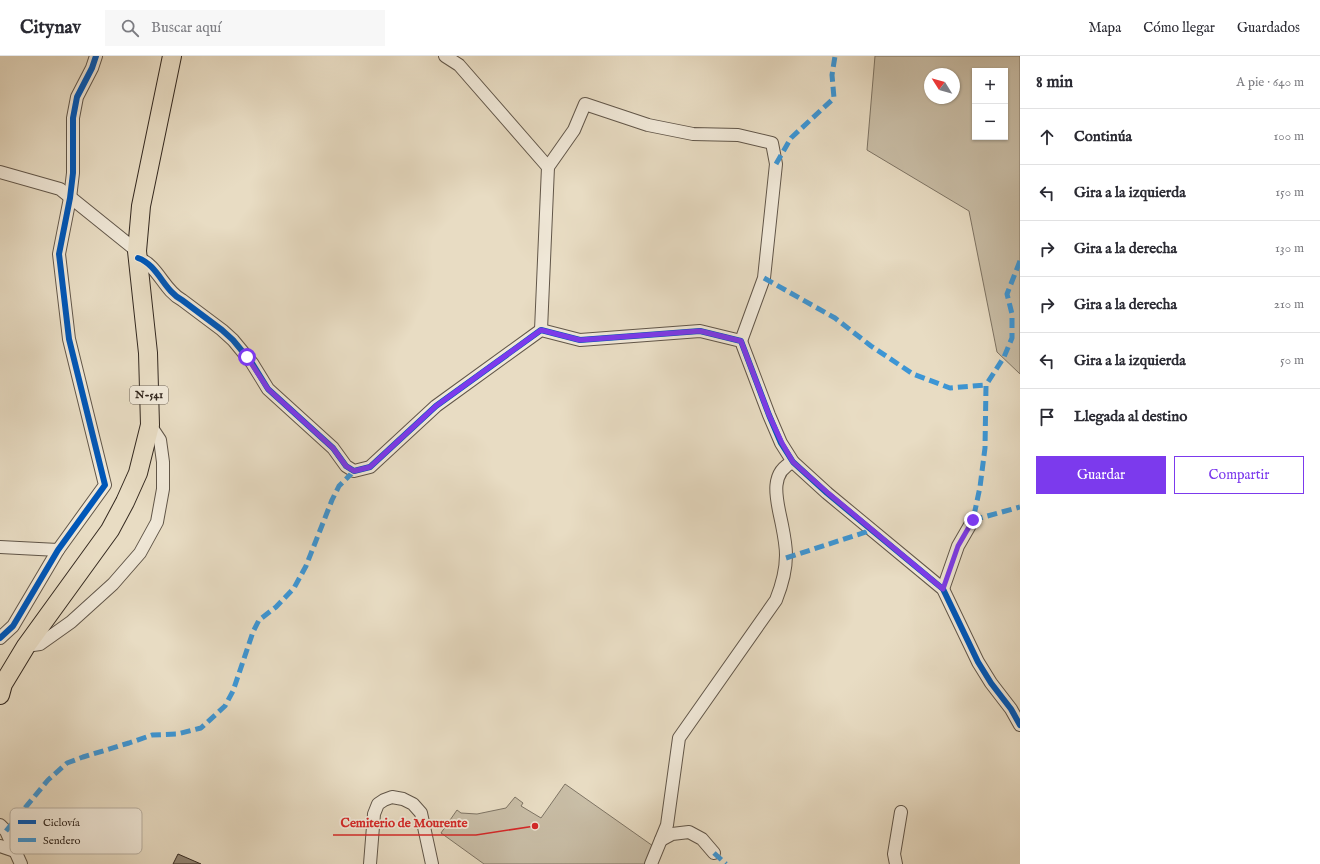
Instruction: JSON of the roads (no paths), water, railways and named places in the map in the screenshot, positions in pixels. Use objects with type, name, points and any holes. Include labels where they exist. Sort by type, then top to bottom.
[{"type":"highway","name":"N-541","points":[[0,695],[3,684],[26,646],[110,530],[126,502],[138,473],[150,425],[148,353],[138,255],[141,206],[172,56]]},
{"type":"street","points":[[0,638],[12,626],[58,550],[105,485],[69,340],[59,254],[70,198],[73,173],[73,118],[77,97],[92,68],[96,56]]},
{"type":"street","points":[[445,56],[459,65],[548,167]]},
{"type":"street","points":[[541,330],[548,167],[574,130],[585,104],[648,125],[693,134],[738,135],[772,143],[776,164],[764,278],[741,341],[769,415],[793,462],[943,589],[978,662],[991,683],[1011,709],[1020,725]]},
{"type":"street","points":[[0,172],[60,189],[151,266],[175,296],[222,330],[233,340],[252,363],[268,389],[333,448],[346,466],[354,471],[370,467],[436,406],[541,330]]},
{"type":"street","points":[[541,330],[580,340],[700,331],[741,341]]},
{"type":"street","points":[[26,646],[40,644],[65,627],[113,584],[140,553],[157,522],[163,489],[163,462],[160,440],[150,425]]},
{"type":"street","points":[[651,864],[667,825],[679,738],[776,600],[781,588],[785,573],[786,554],[777,500],[776,483],[782,443]]},
{"type":"street","points":[[776,483],[779,472],[786,465],[793,462]]},
{"type":"street","points":[[943,589],[958,546],[973,520]]},
{"type":"street","points":[[0,547],[58,550]]},
{"type":"street","points":[[370,864],[374,814],[378,804],[392,797],[403,798],[413,804],[421,813],[432,864]]},
{"type":"street","points":[[896,864],[894,854],[900,812]]},
{"type":"street","points":[[668,820],[678,822],[689,832],[702,839],[714,854]]},
{"type":"street","points":[[1,824],[10,840]]},
{"type":"street","points":[[661,840],[672,834],[689,832]]},
{"type":"street","points":[[0,838],[10,847]]},
{"type":"street","points":[[0,846],[10,849]]},
{"type":"street","points":[[16,854],[21,864]]},
{"type":"place","name":"Cemiterio de Mourente","points":[[535,826]]}]
